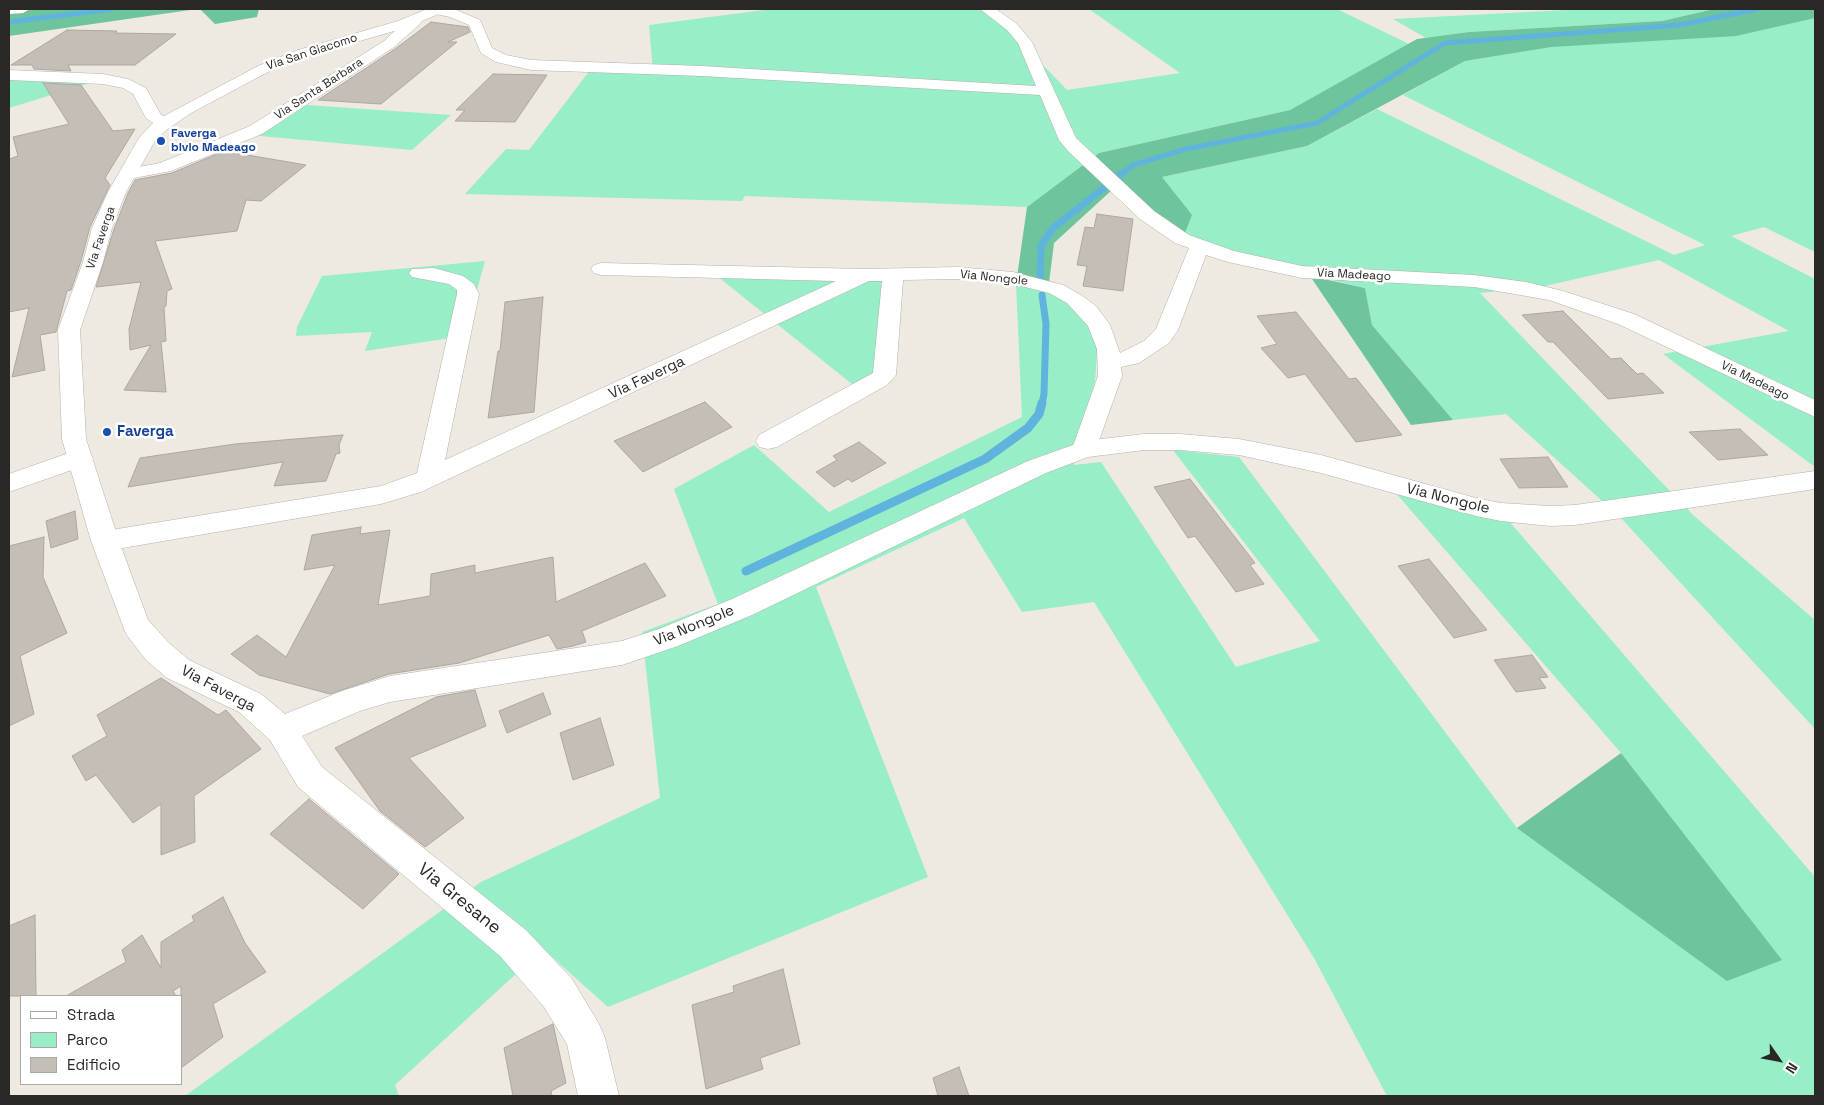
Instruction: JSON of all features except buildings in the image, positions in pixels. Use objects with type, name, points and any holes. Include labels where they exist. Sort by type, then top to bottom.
[{"type":"street","points":[[9,10],[23,9]]},
{"type":"street","name":"Via Madeago","points":[[987,9],[1012,27],[1026,42],[1068,140],[1163,228],[1199,247],[1256,263],[1302,272],[1474,281],[1526,288],[1556,295],[1626,318],[1815,409]]},
{"type":"street","points":[[437,10],[454,13],[475,23],[486,50],[501,59],[530,65],[701,71],[1046,91]]},
{"type":"street","name":"Via San Giacomo","points":[[165,122],[234,83],[276,63],[415,20],[437,10]]},
{"type":"street","name":"Via Santa Barbara","points":[[130,174],[165,167],[256,130],[389,44],[413,24],[415,20]]},
{"type":"street","points":[[9,75],[103,79],[128,84],[140,91],[154,118],[165,122]]},
{"type":"street","name":"Via Faverga","points":[[165,122],[148,138],[130,174],[117,192],[102,228],[93,262],[69,330],[74,439],[104,541],[136,626],[157,651],[178,669],[250,703],[281,730]]},
{"type":"street","points":[[1109,362],[1131,358],[1152,346],[1161,338],[1167,330],[1199,247]]},
{"type":"street","name":"Via Nongole","points":[[600,269],[865,275],[990,275],[1034,282],[1056,289],[1074,299],[1088,311],[1099,325],[1106,339],[1110,376],[1084,449]]},
{"type":"street","points":[[419,273],[434,274],[456,280],[467,288],[468,294],[428,480]]},
{"type":"street","points":[[768,441],[879,380],[884,374],[894,274]]},
{"type":"street","name":"Via Faverga","points":[[104,541],[381,495],[428,480],[865,275]]},
{"type":"street","name":"Via Nongole","points":[[281,730],[353,700],[390,689],[622,653],[668,638],[742,607],[1037,466],[1084,449],[1144,442],[1180,442],[1239,447],[1313,462],[1476,507],[1501,512],[1550,516],[1575,515],[1815,480]]},
{"type":"street","points":[[9,483],[80,458]]},
{"type":"street","name":"Via Gresane","points":[[281,730],[310,777],[513,943],[558,993],[585,1038],[598,1096]]},
{"type":"green space","points":[[9,9],[197,9],[9,36]]},
{"type":"green space","points":[[200,9],[259,9],[257,17],[215,24]]},
{"type":"green space","points":[[772,9],[989,9],[1067,90],[1180,73],[1089,9],[1337,9],[1409,44],[1290,110],[1099,153],[1027,207],[745,196],[742,201],[465,194],[506,149],[529,150],[591,69],[653,71],[649,25]]},
{"type":"green space","points":[[1586,9],[1714,9],[1662,21],[1469,32],[1426,38],[1393,19]]},
{"type":"green space","points":[[1714,9],[1815,9],[1815,18],[1736,36],[1552,47],[1465,61],[1307,146],[1162,177],[1192,215],[1181,243],[1112,190],[1054,243],[1049,283],[1016,284],[1027,207],[1099,153],[1290,110],[1417,39],[1469,32],[1662,21]]},
{"type":"green space","points":[[1815,18],[1815,252],[1764,227],[1731,236],[1815,279],[1815,467],[1663,354],[1789,331],[1659,260],[1545,286],[1480,293],[1693,515],[1815,620],[1815,729],[1621,518],[1506,414],[1453,420],[1372,325],[1365,288],[1181,243],[1162,177],[1307,146],[1377,109],[1674,255],[1705,245],[1403,95],[1465,61],[1552,47]]},
{"type":"green space","points":[[9,73],[18,74],[110,77],[9,108]]},
{"type":"green space","points":[[292,104],[451,115],[412,150],[250,135]]},
{"type":"green space","points":[[485,261],[464,336],[365,351],[372,332],[296,336],[297,327],[322,276]]},
{"type":"green space","points":[[717,276],[894,278],[883,371],[857,388]]},
{"type":"green space","points":[[1310,276],[1365,288],[1372,325],[1453,420],[1411,425]]},
{"type":"green space","points":[[1049,283],[1082,314],[1098,343],[1095,381],[1074,465],[1101,462],[1236,667],[1320,641],[1173,450],[1239,457],[1517,828],[1781,960],[1621,753],[1395,492],[1509,521],[1815,877],[1815,1096],[1387,1096],[1314,958],[1094,602],[1022,612],[964,518],[816,587],[928,877],[608,1007],[543,949],[395,1085],[399,1096],[185,1096],[481,882],[660,798],[642,632],[718,604],[674,489],[754,445],[829,512],[1022,417],[1016,284]]},
{"type":"green space","points":[[1621,753],[1782,960],[1727,981],[1517,828]]},
{"type":"waterway","points":[[9,22],[112,9]]},
{"type":"waterway","points":[[1121,175],[1133,165],[1186,149],[1317,123],[1445,43],[1679,25],[1757,9]]},
{"type":"waterway","points":[[1040,281],[1041,246],[1053,228],[1123,173]]},
{"type":"waterway","points":[[1042,295],[1046,324],[1042,404]]},
{"type":"waterway","points":[[746,571],[985,459],[1028,428],[1039,414],[1042,403]]},
{"type":"place","name":"Faverga bivio Madeago","points":[[161,141]]},
{"type":"place","name":"Faverga","points":[[107,432]]}]
